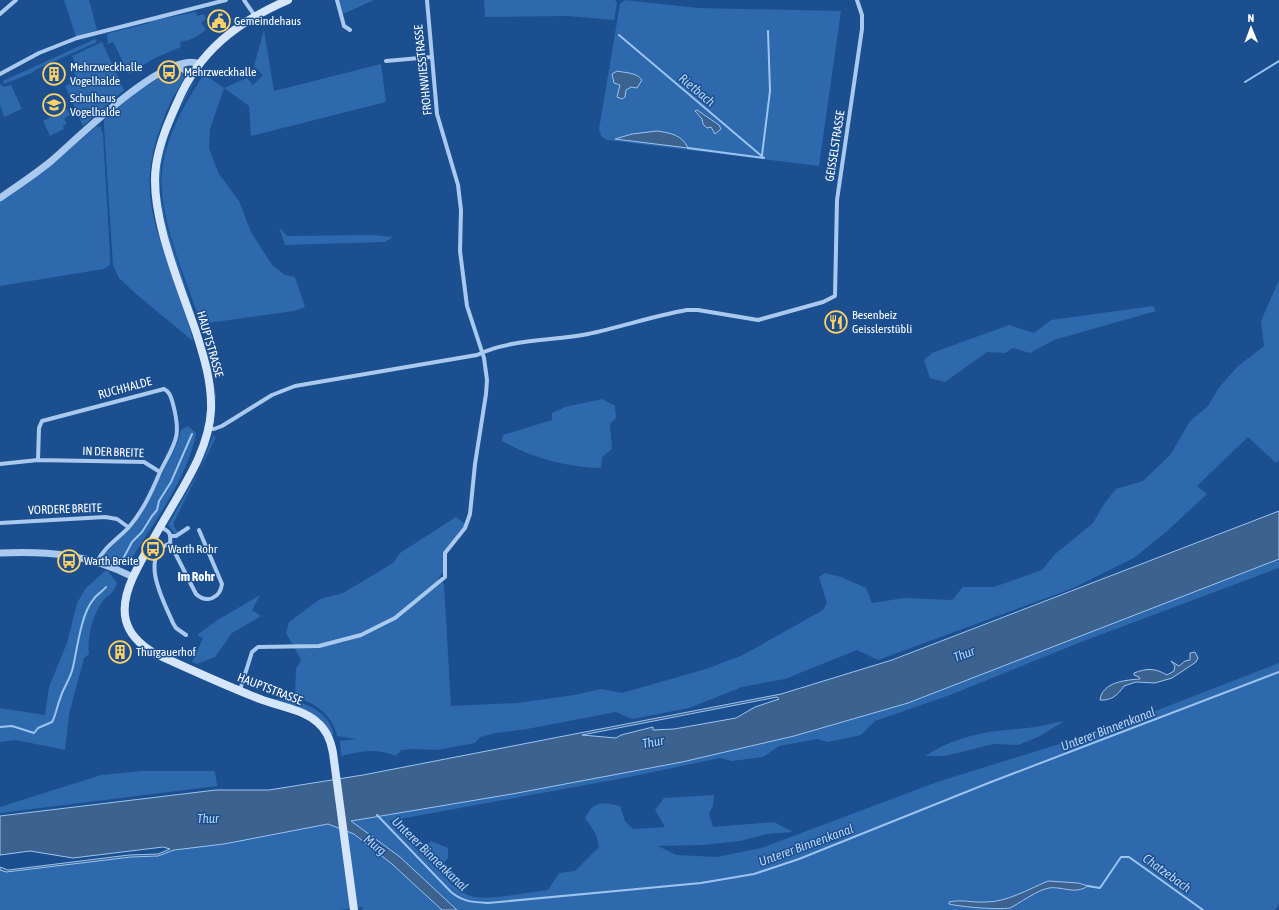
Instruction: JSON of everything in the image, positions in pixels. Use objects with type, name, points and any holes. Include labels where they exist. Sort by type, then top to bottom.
[{"type":"main road","name":"HAUPTSTRASSE","points":[[288,0],[255,16],[225,36],[197,70],[175,107],[159,151],[156,167],[155,198],[166,241],[206,370],[211,401],[209,428],[201,453],[133,576],[126,596],[124,612],[126,622],[134,637],[140,644],[154,654],[311,718],[321,726],[328,735],[332,746],[354,910]]},
{"type":"street","points":[[0,14],[16,0]]},
{"type":"street","points":[[0,74],[40,53],[77,38],[226,0]]},
{"type":"street","points":[[244,0],[255,16]]},
{"type":"street","points":[[337,0],[344,26],[350,30]]},
{"type":"street","name":"FROHNWIESSTRASSE","points":[[240,690],[252,652],[258,647],[319,646],[361,635],[395,618],[445,577],[445,553],[465,528],[470,514],[475,464],[486,394],[485,364],[466,306],[460,251],[461,210],[458,185],[437,114],[426,0]]},
{"type":"street","name":"GEISSELSTRASSE","points":[[482,352],[507,346],[587,334],[687,310],[698,310],[758,320],[823,302],[835,296],[837,200],[862,29],[862,15],[857,0]]},
{"type":"street","points":[[386,60],[431,57]]},
{"type":"street","points":[[0,198],[75,141],[139,85],[167,68],[184,62],[197,70]]},
{"type":"street","points":[[167,68],[178,67],[197,70]]},
{"type":"street","points":[[209,428],[214,429],[222,426],[272,395],[295,386],[477,355],[482,352]]},
{"type":"street","name":"RUCHHALDE","points":[[38,460],[38,428],[42,421],[164,389],[171,395],[178,429],[175,442],[160,472]]},
{"type":"street","name":"IN DER BREITE","points":[[0,464],[38,460],[144,462],[160,472]]},
{"type":"street","points":[[97,562],[103,551],[139,514],[160,472]]},
{"type":"street","name":"VORDERE BREITE","points":[[0,523],[105,517],[117,519],[128,527]]},
{"type":"street","points":[[160,527],[168,531],[171,536],[170,543],[196,594],[203,599],[212,599],[219,593],[222,584],[199,530]]},
{"type":"street","points":[[171,536],[176,536],[188,528]]},
{"type":"street","points":[[170,543],[160,549],[157,556],[155,565],[155,580],[173,623],[176,628],[186,635]]},
{"type":"street","points":[[0,553],[66,554],[97,562],[133,576]]},
{"type":"shaded area","points":[[64,0],[89,0],[97,30],[76,37]]},
{"type":"shaded area","points":[[339,0],[374,0],[343,14]]},
{"type":"shaded area","points":[[484,0],[615,0],[617,3],[614,20],[568,16],[485,17]]},
{"type":"shaded area","points":[[625,0],[698,8],[841,11],[819,166],[607,140],[601,136],[599,129],[620,4]]},
{"type":"shaded area","points":[[196,12],[197,16],[204,14],[206,19],[201,23],[206,29],[203,32],[194,38],[180,42],[181,47],[155,58],[129,74],[113,42],[108,44],[107,35],[109,33],[149,23],[149,21]]},
{"type":"shaded area","points":[[264,30],[274,91],[381,64],[386,102],[251,136],[249,106],[224,88],[247,78],[253,85],[263,75],[254,66]]},
{"type":"shaded area","points":[[95,39],[97,42],[33,71],[34,72],[4,84],[3,81]]},
{"type":"shaded area","points":[[102,42],[124,90],[83,126],[65,86],[78,80],[74,72],[78,70],[72,56]]},
{"type":"shaded area","points":[[178,71],[182,72],[184,78],[166,112],[153,153],[150,177],[151,201],[155,225],[187,318],[193,341],[119,278],[113,265],[104,126],[104,120],[139,90],[164,75],[165,76]]},
{"type":"shaded area","points":[[204,74],[224,88],[210,129],[209,148],[213,159],[219,174],[239,201],[251,232],[272,265],[285,275],[295,277],[305,307],[294,311],[201,324],[181,270],[169,230],[164,210],[162,174],[171,134],[189,98]]},
{"type":"shaded area","points":[[197,77],[179,110],[168,136],[161,166],[160,194],[167,229],[210,363],[216,396],[214,424],[213,418],[215,397],[210,370],[197,325],[170,248],[158,190],[160,160],[169,130],[189,89]]},
{"type":"shaded area","points":[[0,84],[4,87],[11,85],[22,109],[4,117],[0,104]]},
{"type":"shaded area","points":[[67,109],[70,115],[64,118],[67,124],[63,126],[64,129],[50,136],[43,121]]},
{"type":"shaded area","points":[[97,126],[101,127],[103,134],[110,265],[104,269],[0,286],[0,202],[52,164]]},
{"type":"shaded area","points":[[279,227],[287,236],[372,235],[393,237],[385,242],[285,245]]},
{"type":"shaded area","points":[[1279,280],[1279,460],[1276,463],[1248,437],[1197,486],[1207,494],[1166,532],[1134,558],[1071,589],[878,660],[857,650],[785,679],[742,687],[689,708],[632,719],[616,712],[527,729],[496,733],[480,737],[475,743],[437,750],[401,750],[396,756],[389,753],[369,751],[341,756],[340,741],[356,739],[337,736],[331,721],[322,710],[302,699],[295,697],[296,669],[301,660],[286,633],[289,622],[320,599],[343,593],[393,563],[400,553],[456,517],[465,524],[444,552],[443,572],[437,581],[402,612],[370,630],[340,640],[337,644],[363,636],[390,623],[442,582],[444,585],[451,706],[518,703],[574,695],[601,689],[622,693],[706,669],[743,655],[823,610],[827,603],[819,577],[825,573],[841,577],[866,588],[872,603],[904,598],[952,600],[963,587],[994,587],[1042,570],[1054,555],[1093,523],[1104,504],[1116,489],[1143,481],[1171,454],[1190,421],[1208,406],[1218,389],[1237,367],[1264,346],[1261,321]]},
{"type":"shaded area","points":[[1153,306],[1156,311],[1054,340],[1030,353],[1013,348],[1005,353],[987,352],[945,382],[930,378],[924,360],[932,353],[1009,325],[1034,333],[1051,320]]},
{"type":"shaded area","points":[[602,399],[615,406],[616,418],[610,424],[612,449],[602,457],[601,468],[562,464],[537,457],[502,441],[503,435],[552,420],[552,413],[565,407]]},
{"type":"shaded area","points":[[188,426],[196,433],[192,450],[177,484],[158,517],[128,564],[121,565],[104,559],[104,554],[123,534],[146,502],[173,453],[181,430]]},
{"type":"shaded area","points":[[213,436],[216,437],[174,522],[174,527],[178,532],[175,534],[168,525],[200,469]]},
{"type":"shaded area","points":[[1279,559],[1279,568],[1081,642],[950,695],[875,721],[861,735],[828,742],[817,739],[779,746],[763,757],[732,761],[720,758],[629,777],[389,821],[420,852],[431,841],[448,848],[448,858],[438,869],[461,892],[471,896],[487,897],[508,896],[548,890],[559,873],[575,871],[599,847],[596,834],[585,818],[588,812],[595,805],[603,803],[620,806],[625,821],[633,829],[665,827],[655,810],[664,798],[714,795],[713,806],[709,813],[713,827],[774,822],[793,832],[767,834],[740,841],[703,845],[658,846],[676,855],[717,857],[761,848],[937,782],[1114,727],[1279,663],[1279,904],[1275,910],[457,910],[400,857],[351,821],[512,794],[682,762],[794,736],[908,702]]},
{"type":"shaded area","points":[[105,571],[108,571],[117,583],[112,592],[104,599],[98,608],[93,621],[89,641],[89,654],[84,658],[69,714],[65,750],[16,740],[0,742],[0,708],[45,715],[49,687],[67,643],[77,603],[86,588]]},
{"type":"shaded area","points":[[260,595],[252,610],[261,616],[232,633],[215,657],[197,664],[192,662],[203,638],[197,635],[216,621]]},
{"type":"shaded area","points":[[273,699],[282,699],[310,706],[325,717],[334,734],[332,735],[330,732]]},
{"type":"shaded area","points":[[1063,722],[1038,737],[1018,745],[994,744],[945,756],[925,756],[950,743],[978,734],[1034,727]]},
{"type":"shaded area","points":[[142,771],[215,771],[217,786],[0,813],[0,807],[101,775]]},
{"type":"shaded area","points":[[328,824],[354,834],[392,864],[442,910],[362,910],[363,907],[340,910],[0,910],[0,870],[6,872],[131,857],[158,856],[174,850],[224,844]]},
{"type":"water","points":[[617,71],[634,74],[642,80],[637,88],[631,87],[626,90],[625,97],[622,99],[617,97],[620,85],[614,83],[612,74]]},
{"type":"water","points":[[697,110],[719,125],[721,129],[715,134],[711,127],[707,128],[695,111]]},
{"type":"water","points":[[657,131],[676,135],[683,140],[688,148],[615,139],[632,134]]},
{"type":"water","name":"Thur","points":[[1279,511],[1279,559],[908,703],[794,736],[682,762],[512,794],[351,821],[400,857],[457,910],[442,910],[392,864],[354,834],[328,824],[224,844],[174,850],[158,856],[131,857],[6,872],[0,870],[0,867],[8,870],[129,855],[158,854],[170,849],[163,847],[73,858],[30,851],[0,855],[0,816],[216,790],[269,790],[363,775],[781,694],[892,660]],"holes":[[[777,697],[779,699],[755,707],[736,718],[674,729],[653,730],[653,727],[621,735],[616,738],[582,735]]]},
{"type":"water","points":[[1195,652],[1198,658],[1196,662],[1172,678],[1155,683],[1136,682],[1124,686],[1117,695],[1108,700],[1100,700],[1105,689],[1110,686],[1122,681],[1140,679],[1134,675],[1134,673],[1143,670],[1151,670],[1159,671],[1167,675],[1174,671],[1175,666],[1171,661],[1179,666],[1185,661],[1190,660],[1190,653]]},
{"type":"water","points":[[1048,881],[1078,883],[1088,886],[1078,890],[1054,888],[1044,889],[1010,908],[980,908],[949,904],[949,902],[954,901],[981,902],[1002,900]]},
{"type":"waterway","points":[[762,155],[770,91],[768,31]]},
{"type":"waterway","name":"Rietbach","points":[[619,35],[764,158]]},
{"type":"waterway","name":"Rietbach","points":[[1245,82],[1279,61]]},
{"type":"waterway","points":[[688,148],[764,158]]},
{"type":"waterway","points":[[123,559],[132,542],[142,532],[157,510],[159,501],[171,482],[192,434]]},
{"type":"waterway","points":[[0,727],[12,726],[34,733],[38,728],[52,722],[61,695],[72,671],[85,614],[94,598],[106,587]]},
{"type":"waterway","name":"Unterer Binnenkanal","points":[[377,815],[451,892],[468,901],[488,903],[701,883],[754,874],[799,859],[991,782],[1279,672]]},
{"type":"waterway","name":"Chatzebach","points":[[1088,886],[1100,888],[1121,857],[1129,857],[1203,910]]},
{"type":"place","name":"Gemeindehaus","points":[[219,21]]},
{"type":"place","name":"Mehrzweckhalle","points":[[169,72]]},
{"type":"place","name":"Mehrzweckhalle Vogelhalde","points":[[54,74]]},
{"type":"place","name":"Schulhaus Vogelhalde","points":[[54,105]]},
{"type":"place","name":"Besenbeiz Geisslerstübli","points":[[836,322]]},
{"type":"place","name":"Warth Rohr","points":[[153,549]]},
{"type":"place","name":"Warth Breite","points":[[69,561]]},
{"type":"place","name":"Thurgauerhof","points":[[120,652]]},
{"type":"district","name":"Im Rohr","points":[[196,576]]},
{"type":"water label","name":"Murg","points":[[375,845]]}]
